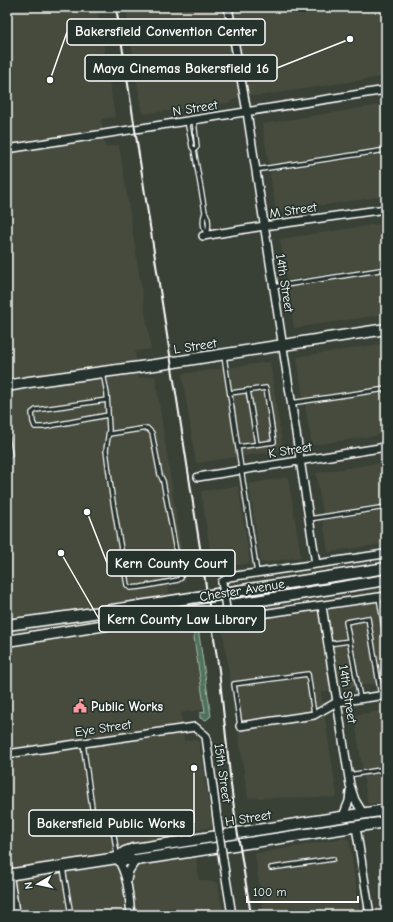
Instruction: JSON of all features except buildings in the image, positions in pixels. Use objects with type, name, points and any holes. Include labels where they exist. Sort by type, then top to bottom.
[{"type":"street","name":"14th Street","points":[[228,7],[247,112],[316,564]]},
{"type":"street","name":"N Street","points":[[7,149],[386,90]]},
{"type":"street","name":"M Street","points":[[205,235],[386,209]]},
{"type":"street","name":"L Street","points":[[7,386],[224,355],[386,329]]},
{"type":"street","name":"K Street","points":[[198,477],[386,447]]},
{"type":"street","points":[[383,597],[233,618],[227,615],[222,582],[229,577],[384,554],[386,555]]},
{"type":"street","name":"Chester Avenue","points":[[7,625],[386,568]]},
{"type":"street","name":"Chester Avenue","points":[[7,640],[386,580]]},
{"type":"street","name":"14th Street","points":[[322,606],[348,775],[354,800],[363,813]]},
{"type":"street","points":[[240,726],[314,715],[337,702],[383,695]]},
{"type":"street","name":"Eye Street","points":[[7,754],[189,727],[195,727],[201,731]]},
{"type":"street","name":"15th Street","points":[[201,731],[206,736],[232,915]]},
{"type":"street","name":"14th Street","points":[[343,816],[349,801],[350,785]]},
{"type":"street","name":"H Street","points":[[118,858],[125,852],[134,849],[386,810]]},
{"type":"street","points":[[370,915],[356,827],[360,821],[386,814]]},
{"type":"street","name":"H Street","points":[[7,873],[118,858],[136,860],[386,822]]},
{"type":"street","points":[[118,858],[124,871],[131,915]]},
{"type":"street","points":[[127,885],[129,871],[136,860]]},
{"type":"street","points":[[7,873],[14,915]]},
{"type":"lane","points":[[240,73],[262,69]]},
{"type":"lane","points":[[190,121],[197,147],[194,150]]},
{"type":"lane","points":[[190,121],[192,147],[194,150],[209,228],[205,235]]},
{"type":"lane","points":[[256,170],[386,150]]},
{"type":"lane","points":[[273,286],[386,269]]},
{"type":"lane","points":[[224,355],[256,573]]},
{"type":"lane","points":[[103,372],[110,430],[109,434],[106,450],[127,585],[130,588],[141,587],[178,580],[181,578],[166,492],[164,481],[160,475],[152,433],[147,428],[109,434]]},
{"type":"lane","points":[[230,393],[266,388],[274,442],[238,447]]},
{"type":"lane","points":[[291,403],[386,389]]},
{"type":"lane","points":[[248,390],[257,444]]},
{"type":"lane","points":[[107,400],[36,410],[32,413],[35,427],[44,427],[108,415]]},
{"type":"lane","points":[[7,436],[10,455]]},
{"type":"lane","points":[[309,519],[386,507]]},
{"type":"lane","points":[[383,597],[386,641]]},
{"type":"lane","points":[[360,699],[346,622],[368,618],[383,695]]},
{"type":"lane","points":[[328,644],[350,641]]},
{"type":"lane","points":[[240,726],[234,684],[308,674],[314,715]]},
{"type":"lane","points":[[83,743],[94,822],[97,827],[109,827],[113,829],[118,858]]},
{"type":"lane","points":[[348,775],[386,769]]},
{"type":"lane","points":[[270,868],[333,859]]},
{"type":"lane","points":[[63,866],[71,915]]},
{"type":"shaded area","points":[[7,7],[97,7],[115,117],[101,119],[105,147],[119,145],[151,349],[135,351],[139,378],[155,376],[186,581],[168,584],[172,623],[193,620],[206,709],[181,713],[184,741],[195,739],[199,742],[212,827],[193,830],[199,880],[218,883],[223,915],[7,915]]},
{"type":"shaded area","points":[[126,7],[386,7],[386,76],[258,96],[252,95],[236,98],[229,103],[142,114]]},
{"type":"shaded area","points":[[386,104],[386,146],[269,164],[262,124]]},
{"type":"shaded area","points":[[386,154],[386,198],[380,199],[378,197],[276,212],[270,172]]},
{"type":"shaded area","points":[[386,223],[386,265],[287,280],[280,239]]},
{"type":"shaded area","points":[[386,272],[386,314],[294,328],[288,287]]},
{"type":"shaded area","points":[[386,343],[386,385],[303,398],[297,357]]},
{"type":"shaded area","points":[[270,362],[283,450],[196,463],[182,374]]},
{"type":"shaded area","points":[[386,392],[386,434],[312,445],[305,404]]},
{"type":"shaded area","points":[[386,462],[386,503],[323,514],[316,473]]},
{"type":"shaded area","points":[[288,477],[301,557],[261,563],[249,484]]},
{"type":"shaded area","points":[[238,486],[250,563],[213,569],[201,491]]},
{"type":"shaded area","points":[[386,511],[386,545],[381,544],[328,552],[323,520]]},
{"type":"shaded area","points":[[377,602],[386,657],[386,682],[321,692],[337,797],[248,798],[222,626]]},
{"type":"shaded area","points":[[386,710],[386,801],[368,804],[354,715]]},
{"type":"shaded area","points":[[344,838],[349,840],[360,915],[264,915],[255,854]]},
{"type":"green space","points":[[197,621],[211,716],[206,720],[200,718],[200,713],[205,712],[192,624],[190,624],[190,622]]},
{"type":"railway","points":[[116,7],[219,670],[231,785],[251,915]]},
{"type":"place","name":"Maya Cinemas Bakersfield 16","points":[[350,39]]},
{"type":"place","name":"Bakersfield Convention Center","points":[[50,80]]},
{"type":"place","name":"Kern County Court","points":[[87,512]]},
{"type":"place","name":"Kern County Law Library","points":[[61,553]]},
{"type":"place","name":"Public Works","points":[[80,706]]},
{"type":"place","name":"Bakersfield Public Works","points":[[194,768]]}]
